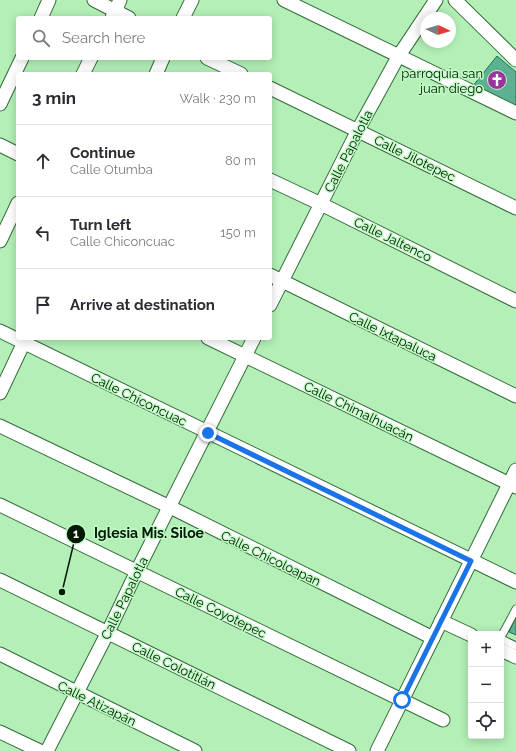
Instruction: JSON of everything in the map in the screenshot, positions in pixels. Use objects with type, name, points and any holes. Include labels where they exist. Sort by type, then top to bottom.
[{"type":"street","points":[[42,16],[50,0]]},
{"type":"street","points":[[94,0],[126,16]]},
{"type":"street","points":[[184,16],[192,0]]},
{"type":"street","points":[[284,0],[516,114]]},
{"type":"street","points":[[455,0],[516,60]]},
{"type":"street","name":"Calle Papalotla","points":[[272,301],[358,130],[398,56],[437,1]]},
{"type":"street","points":[[0,104],[21,60]]},
{"type":"street","points":[[84,72],[90,60]]},
{"type":"street","points":[[157,72],[162,60]]},
{"type":"street","points":[[212,60],[237,72]]},
{"type":"street","name":"Calle Jilotepec","points":[[272,89],[516,208]]},
{"type":"street","points":[[0,145],[16,153]]},
{"type":"street","name":"Calle Jaltenco","points":[[272,181],[516,301]]},
{"type":"street","points":[[0,241],[16,207]]},
{"type":"street","name":"Calle Ixtapaluca","points":[[272,276],[516,396]]},
{"type":"street","name":"Calle Chiconcuac","points":[[0,331],[16,337]]},
{"type":"street","points":[[0,393],[24,340]]},
{"type":"street","name":"Calle Chiconcuac","points":[[24,340],[208,433],[516,582]]},
{"type":"street","name":"Calle Chimalhuacán","points":[[212,340],[512,486]]},
{"type":"street","name":"Calle Papalotla","points":[[47,751],[208,433],[253,340]]},
{"type":"street","name":"Calle Chicoloapan","points":[[0,426],[170,507],[433,638]]},
{"type":"street","points":[[377,751],[471,561],[512,486],[516,470]]},
{"type":"street","name":"Calle Coyotepec","points":[[0,505],[443,720]]},
{"type":"street","name":"Calle Colotitlán","points":[[0,580],[349,751]]},
{"type":"street","points":[[441,621],[468,634]]},
{"type":"street","points":[[504,651],[516,657]]},
{"type":"street","name":"Calle Atizapán","points":[[0,654],[195,751]]},
{"type":"street","points":[[0,732],[40,751]]},
{"type":"lane","points":[[504,632],[516,609]]},
{"type":"lane","points":[[504,640],[516,646]]},
{"type":"building","name":"parroquia san juan diego","points":[[497,56],[516,72],[516,108],[472,87]]},
{"type":"building","points":[[516,617],[516,635],[509,632]]},
{"type":"place","name":"parroquia san juan diego","points":[[497,80]]},
{"type":"place","name":"Iglesia Mis. Siloe","points":[[62,592]]},
{"type":"route","points":[[208,433],[471,561],[402,700]]}]
